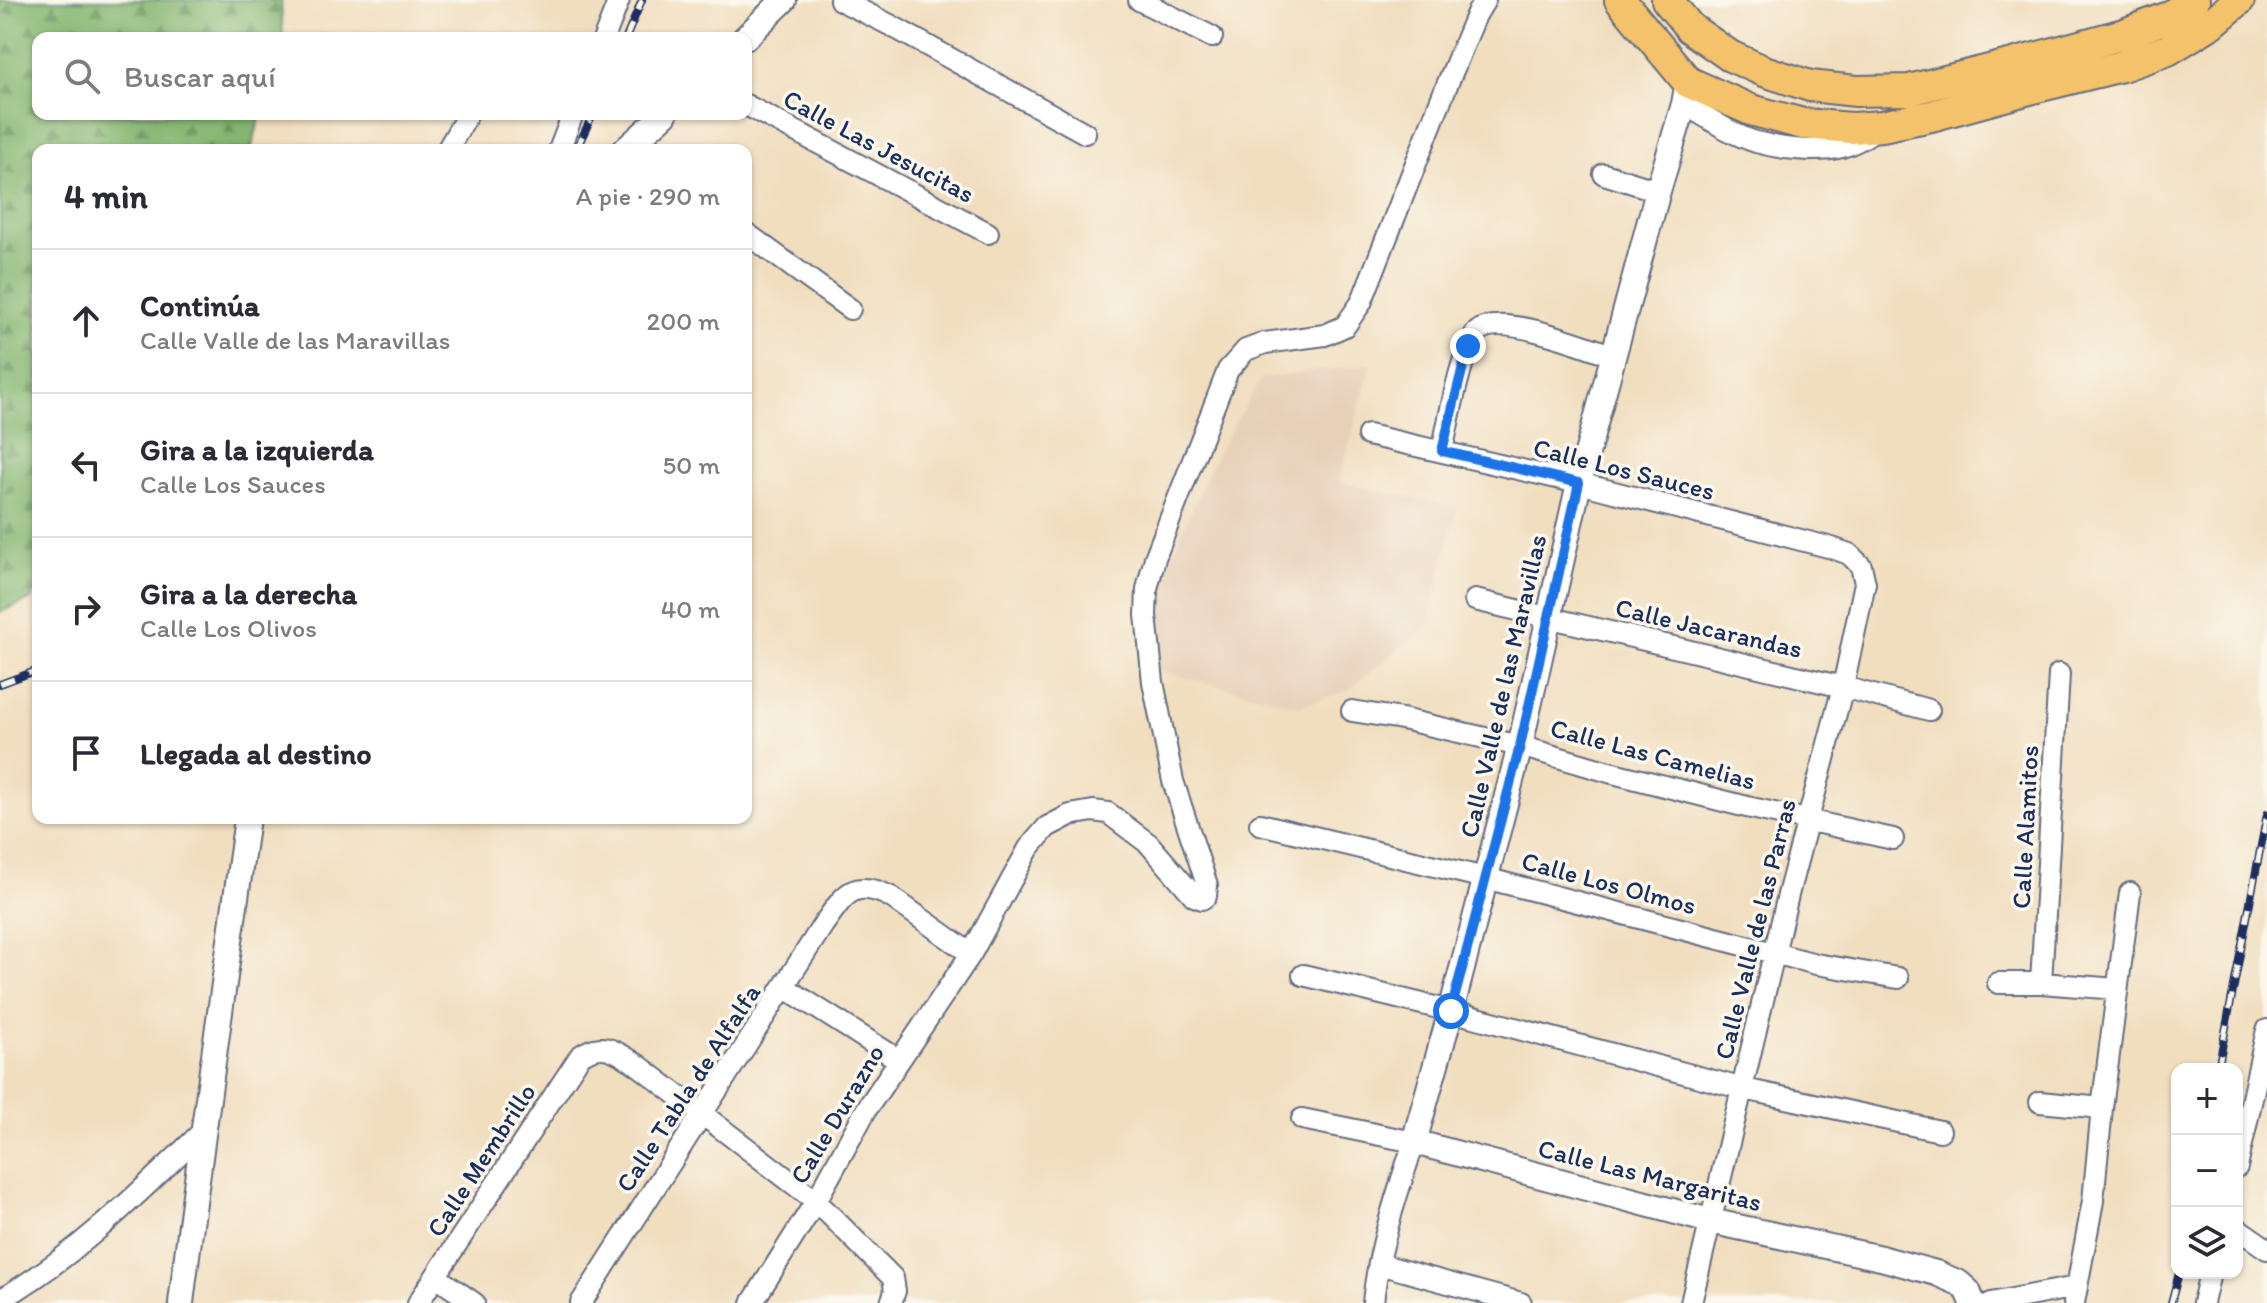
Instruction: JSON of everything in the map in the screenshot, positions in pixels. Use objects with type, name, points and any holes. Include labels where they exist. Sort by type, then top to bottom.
[{"type":"main road","points":[[1620,0],[1686,93],[1803,124],[1852,128],[1882,126],[1931,116],[2122,66],[2168,50],[2212,23],[2239,0]]},
{"type":"main road","points":[[1650,0],[1678,38],[1686,93]]},
{"type":"main road","points":[[1667,0],[1690,28],[1730,56],[1764,71],[1810,86],[1856,91],[1909,90]]},
{"type":"main road","points":[[1686,93],[1709,79],[1734,81],[1790,96],[1847,106],[1866,105],[1909,90],[2124,34],[2169,17],[2194,0]]},
{"type":"street","points":[[606,32],[619,0]]},
{"type":"street","points":[[751,32],[784,0]]},
{"type":"street","points":[[840,0],[1085,133]]},
{"type":"street","points":[[1139,0],[1212,37]]},
{"type":"street","name":"Calle Durazno","points":[[752,1303],[816,1201],[866,1110],[971,954],[1029,848],[1047,827],[1070,815],[1093,811],[1108,813],[1149,844],[1194,896],[1202,899],[1206,896],[1207,885],[1173,781],[1153,682],[1146,615],[1147,589],[1155,558],[1228,370],[1246,350],[1265,343],[1325,335],[1345,326],[1361,303],[1435,115],[1485,0]]},
{"type":"street","name":"Calle Valle de las Maravillas","points":[[1374,1300],[1379,1264],[1451,1011],[1520,746],[1579,483],[1686,93]]},
{"type":"street","name":"Calle Las Jesucitas","points":[[752,108],[988,233]]},
{"type":"street","points":[[450,144],[464,120]]},
{"type":"street","points":[[561,144],[570,120]]},
{"type":"street","points":[[633,144],[659,120]]},
{"type":"street","points":[[1604,174],[1658,191]]},
{"type":"street","points":[[752,237],[850,309]]},
{"type":"street","points":[[1442,451],[1468,346],[1477,332],[1490,325],[1508,324],[1614,356]]},
{"type":"street","name":"Calle Los Sauces","points":[[1368,435],[1579,483],[1832,548],[1849,554],[1861,566]]},
{"type":"street","name":"Calle Valle de las Parras","points":[[1691,1303],[1774,953],[1843,687],[1865,583],[1861,566]]},
{"type":"street","name":"Calle Jacarandas","points":[[1475,600],[1929,710]]},
{"type":"street","name":"Calle Alamitos","points":[[2041,983],[2059,674]]},
{"type":"street","name":"Calle Las Camelias","points":[[1352,711],[1520,746],[1747,807],[1893,839]]},
{"type":"street","points":[[181,1303],[246,824]]},
{"type":"street","name":"Calle Los Olmos","points":[[1260,824],[1826,966],[1898,978]]},
{"type":"street","name":"Calle Tabla de Alfalfa","points":[[581,1303],[784,987],[840,902],[853,890],[877,890],[913,911],[971,954]]},
{"type":"street","points":[[1991,1303],[2075,1295],[2093,1201],[2130,893]]},
{"type":"street","points":[[1303,975],[1744,1089],[1940,1131]]},
{"type":"street","points":[[1998,983],[2117,989]]},
{"type":"street","points":[[784,987],[899,1060]]},
{"type":"street","points":[[2243,1140],[2267,1030]]},
{"type":"street","name":"Calle Membrillo","points":[[418,1303],[569,1071],[580,1056],[591,1048],[616,1051],[702,1114]]},
{"type":"street","points":[[2040,1102],[2102,1108]]},
{"type":"street","points":[[702,1114],[816,1201],[893,1278],[895,1291],[891,1303]]},
{"type":"street","name":"Calle Las Margaritas","points":[[1302,1119],[1414,1142],[1710,1221],[1936,1273],[1959,1283],[1968,1291],[1973,1303]]},
{"type":"street","points":[[0,1300],[36,1279],[129,1203],[203,1131]]},
{"type":"street","points":[[2243,1232],[2267,1249]]},
{"type":"street","points":[[1379,1264],[1521,1303]]},
{"type":"street","points":[[436,1277],[474,1303]]},
{"type":"street","points":[[2203,1303],[2209,1279]]},
{"type":"shaded area","points":[[1371,364],[1339,482],[1457,508],[1428,626],[1347,691],[1300,706],[1160,671],[1149,608],[1214,459],[1261,378]]},
{"type":"green space","points":[[0,0],[281,0],[283,32],[32,32],[32,120],[259,120],[253,144],[32,144],[32,597],[0,612]]},
{"type":"railway","points":[[629,32],[642,0]]},
{"type":"railway","points":[[579,144],[590,120]]},
{"type":"railway","points":[[0,684],[32,672]]},
{"type":"railway","points":[[2219,1063],[2267,814]]},
{"type":"railway","points":[[2171,1303],[2177,1279]]},
{"type":"route","points":[[1451,1011],[1520,746],[1579,483],[1442,451],[1468,346]]}]
